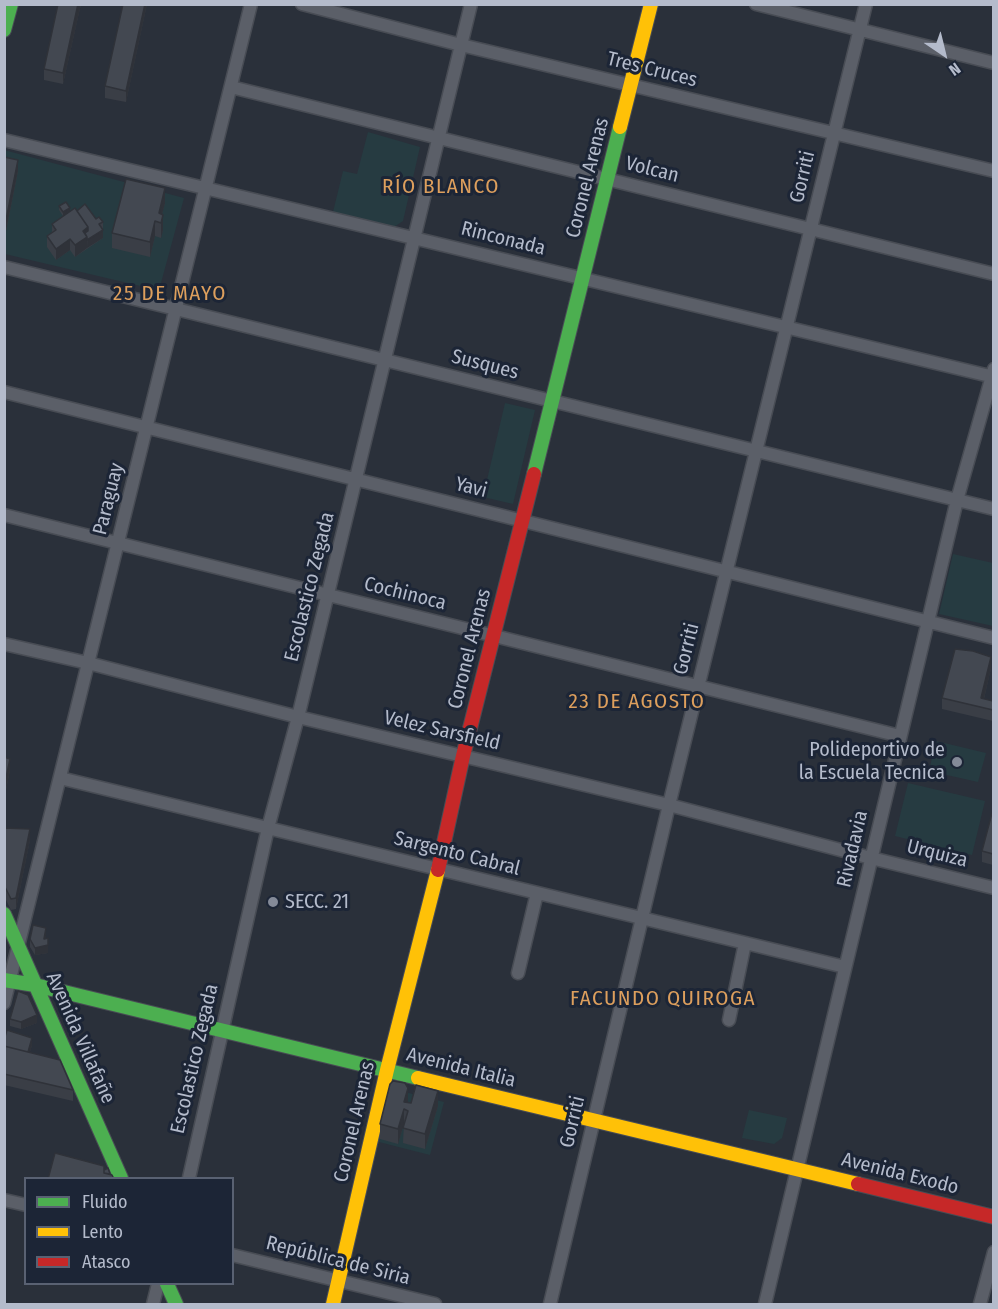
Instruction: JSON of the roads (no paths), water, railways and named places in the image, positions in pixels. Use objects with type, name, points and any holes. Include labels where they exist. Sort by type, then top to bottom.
[{"type":"street","points":[[4,30],[11,4]]},
{"type":"street","name":"Paraguay","points":[[4,1003],[6,978],[19,945],[251,4]]},
{"type":"street","name":"Tres Cruces","points":[[302,4],[461,45],[993,171]]},
{"type":"street","name":"Escolastico Zegada","points":[[189,1177],[268,828],[298,717],[471,4]]},
{"type":"street","name":"Coronel Arenas","points":[[333,1305],[463,756],[651,4]]},
{"type":"street","points":[[756,4],[993,63]]},
{"type":"street","name":"Gorriti","points":[[550,1305],[669,805],[866,4]]},
{"type":"street","name":"Volcan","points":[[231,87],[993,274]]},
{"type":"street","name":"Rinconada","points":[[4,140],[583,279],[993,374]]},
{"type":"street","name":"Susques","points":[[4,267],[993,509]]},
{"type":"street","name":"Rivadavia","points":[[765,1305],[957,500],[993,374]]},
{"type":"street","name":"Yavi","points":[[4,392],[993,638]]},
{"type":"street","name":"Cochinoca","points":[[4,515],[900,736]]},
{"type":"street","name":"Velez Sarsfield","points":[[4,644],[669,805],[871,858]]},
{"type":"street","name":"Sargento Cabral","points":[[60,778],[845,967]]},
{"type":"street","name":"Urquiza","points":[[871,858],[993,888]]},
{"type":"street","points":[[518,973],[537,893]]},
{"type":"street","name":"Avenida Villafañe","points":[[4,914],[120,1177]]},
{"type":"street","points":[[729,1020],[745,943]]},
{"type":"street","name":"Avenida Italia","points":[[6,978],[797,1169]]},
{"type":"street","name":"Avenida Exodo","points":[[797,1169],[993,1217]]},
{"type":"street","points":[[4,1200],[24,1205]]},
{"type":"street","points":[[980,1305],[993,1252]]},
{"type":"street","name":"República de Siria","points":[[234,1255],[435,1305]]},
{"type":"street","points":[[153,1305],[158,1285]]},
{"type":"street","points":[[167,1285],[176,1305]]},
{"type":"place","name":"Polideportivo de la Escuela Tecnica","points":[[957,762]]},
{"type":"place","name":"SECC. 21","points":[[273,902]]},
{"type":"district","name":"RÍO BLANCO","points":[[441,187]]},
{"type":"district","name":"25 DE MAYO","points":[[170,294]]},
{"type":"district","name":"23 DE AGOSTO","points":[[637,702]]},
{"type":"district","name":"FACUNDO QUIROGA","points":[[663,999]]}]
